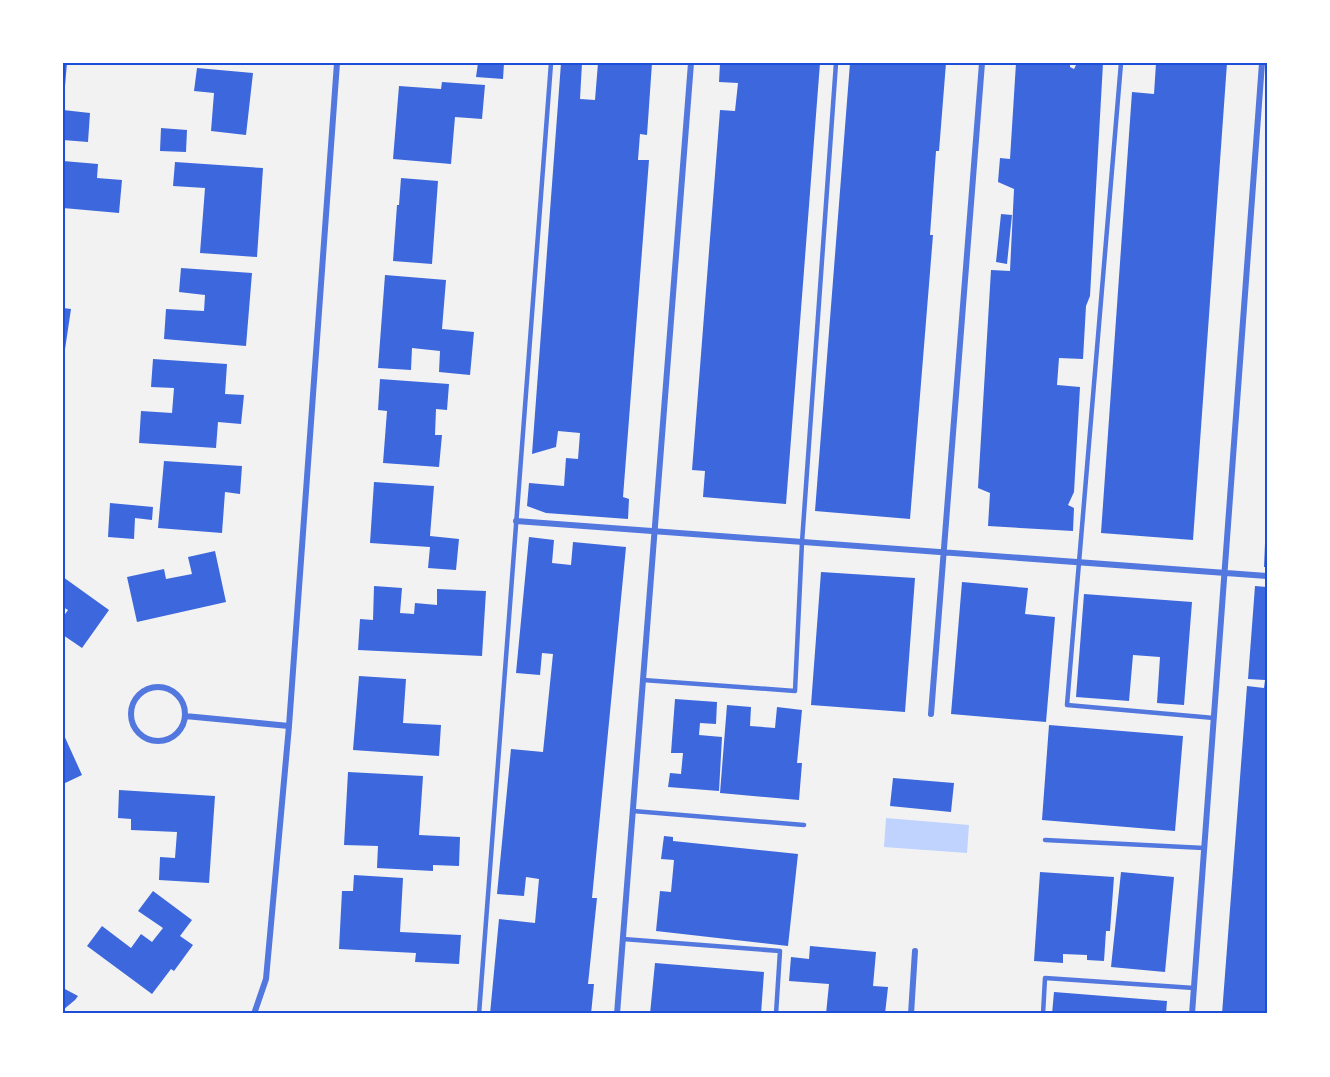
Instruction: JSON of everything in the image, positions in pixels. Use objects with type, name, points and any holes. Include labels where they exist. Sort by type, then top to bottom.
[{"type":"street","points":[[254,1014],[266,980],[288,726],[337,63]]},
{"type":"street","points":[[617,1014],[691,63]]},
{"type":"street","points":[[931,714],[982,63]]},
{"type":"street","points":[[1192,1014],[1262,63]]},
{"type":"street","points":[[516,521],[1267,576]]},
{"type":"street","points":[[164,688],[180,698],[185,716],[183,724],[172,738],[156,742],[147,740],[134,729],[130,712],[138,695],[146,690],[164,688]]},
{"type":"street","points":[[185,716],[288,726]]},
{"type":"street","points":[[911,1014],[915,951]]},
{"type":"lane","points":[[479,1014],[551,63]]},
{"type":"lane","points":[[643,681],[795,691],[802,542],[836,63]]},
{"type":"lane","points":[[1121,63],[1067,705],[1214,718]]},
{"type":"lane","points":[[633,812],[804,825]]},
{"type":"lane","points":[[1045,840],[1204,848]]},
{"type":"lane","points":[[623,939],[780,951],[776,1014]]},
{"type":"lane","points":[[1044,1014],[1046,978],[1194,988]]},
{"type":"water","points":[[886,818],[969,825],[967,853],[884,847]]},
{"type":"building","points":[[63,63],[67,63],[65,86],[63,86]]},
{"type":"building","points":[[478,63],[504,63],[503,79],[476,77]]},
{"type":"building","points":[[561,63],[582,63],[580,99],[595,100],[598,63],[652,63],[647,135],[640,134],[638,160],[649,160],[623,497],[629,499],[628,519],[546,513],[527,506],[529,483],[564,486],[566,458],[578,459],[580,433],[558,431],[556,447],[532,454]]},
{"type":"building","points":[[720,63],[820,63],[786,504],[703,497],[705,471],[692,470],[720,110],[735,111],[738,83],[719,82]]},
{"type":"building","points":[[850,63],[946,63],[939,151],[936,151],[930,235],[933,235],[910,519],[815,511]]},
{"type":"building","points":[[1016,63],[1070,63],[1070,67],[1074,69],[1077,63],[1103,63],[1090,296],[1086,306],[1083,359],[1059,358],[1057,385],[1080,387],[1074,492],[1068,505],[1074,508],[1073,531],[988,526],[990,493],[978,488],[991,270],[1010,271],[1014,189],[998,182],[1000,158],[1010,159]]},
{"type":"building","points":[[1156,63],[1227,63],[1193,540],[1101,533],[1132,92],[1154,94]]},
{"type":"building","points":[[197,68],[253,73],[246,135],[211,131],[214,93],[194,91]]},
{"type":"building","points":[[442,82],[485,85],[482,119],[455,117],[451,164],[393,159],[399,86],[441,89]]},
{"type":"building","points":[[63,110],[90,113],[88,142],[63,140]]},
{"type":"building","points":[[161,128],[187,130],[186,152],[160,151]]},
{"type":"building","points":[[63,161],[98,164],[97,178],[122,180],[119,213],[63,208]]},
{"type":"building","points":[[175,162],[263,168],[257,257],[200,253],[205,188],[173,186]]},
{"type":"building","points":[[401,178],[438,181],[432,264],[393,261]]},
{"type":"building","points":[[1001,214],[1012,215],[1007,264],[996,262]]},
{"type":"building","points":[[181,268],[252,273],[246,346],[164,339],[166,309],[204,311],[205,295],[179,292]]},
{"type":"building","points":[[385,275],[446,280],[442,329],[474,332],[470,375],[439,372],[440,351],[412,348],[411,370],[378,368]]},
{"type":"building","points":[[63,308],[71,309],[64,356],[63,356]]},
{"type":"building","points":[[153,359],[227,364],[225,394],[244,395],[241,424],[218,422],[216,448],[139,443],[141,411],[172,413],[174,388],[151,387]]},
{"type":"building","points":[[380,379],[449,384],[447,410],[436,409],[435,435],[442,435],[439,467],[383,463],[387,411],[378,410]]},
{"type":"building","points":[[164,461],[242,466],[240,494],[225,492],[222,533],[158,528]]},
{"type":"building","points":[[374,482],[434,486],[430,536],[459,539],[456,570],[428,568],[430,547],[370,543]]},
{"type":"building","points":[[110,503],[153,507],[152,520],[135,518],[134,539],[108,537]]},
{"type":"building","points":[[529,537],[554,540],[552,563],[571,565],[573,542],[626,547],[592,898],[597,898],[588,984],[594,984],[591,1014],[490,1014],[499,919],[535,923],[539,879],[526,877],[524,896],[497,894],[511,749],[543,752],[553,654],[542,653],[540,675],[516,673]]},
{"type":"building","points":[[1265,543],[1267,543],[1267,567],[1264,567]]},
{"type":"building","points":[[215,551],[226,602],[137,622],[127,577],[164,569],[166,579],[192,574],[188,557]]},
{"type":"building","points":[[821,572],[915,578],[905,712],[811,705]]},
{"type":"building","points":[[63,577],[109,610],[82,648],[63,635],[63,617],[68,610],[63,607]]},
{"type":"building","points":[[962,582],[1028,588],[1025,614],[1055,617],[1046,722],[951,714]]},
{"type":"building","points":[[374,586],[402,588],[400,613],[414,614],[415,603],[437,605],[437,589],[486,591],[482,656],[358,650],[360,619],[373,620]]},
{"type":"building","points":[[1255,586],[1267,587],[1267,1014],[1222,1014],[1247,686],[1264,688],[1265,680],[1248,679]]},
{"type":"building","points":[[1084,594],[1192,602],[1184,705],[1157,703],[1160,657],[1133,655],[1129,701],[1076,697]]},
{"type":"building","points":[[359,676],[406,679],[403,723],[441,725],[439,756],[353,750]]},
{"type":"building","points":[[675,699],[717,702],[716,724],[700,723],[699,735],[722,737],[719,791],[668,787],[670,773],[681,774],[683,753],[671,753]]},
{"type":"building","points":[[727,705],[751,707],[750,726],[775,728],[777,707],[802,710],[797,763],[802,763],[799,800],[720,793]]},
{"type":"building","points":[[1049,725],[1183,736],[1175,831],[1042,820]]},
{"type":"building","points":[[63,733],[82,775],[63,784]]},
{"type":"building","points":[[348,772],[423,776],[419,835],[460,837],[459,866],[433,865],[433,871],[377,868],[378,846],[344,845]]},
{"type":"building","points":[[893,778],[954,783],[951,812],[890,806]]},
{"type":"building","points":[[119,790],[215,796],[209,883],[159,880],[160,857],[175,858],[177,832],[131,830],[131,819],[118,818]]},
{"type":"building","points":[[664,836],[673,837],[673,841],[798,854],[788,946],[656,931],[660,891],[671,892],[674,860],[661,859]]},
{"type":"building","points":[[1040,872],[1114,877],[1110,931],[1106,931],[1104,961],[1087,960],[1087,955],[1063,954],[1063,963],[1034,961]]},
{"type":"building","points":[[1121,872],[1174,877],[1165,972],[1111,967]]},
{"type":"building","points":[[354,875],[403,878],[400,932],[461,935],[459,964],[415,962],[416,953],[339,949],[342,891],[353,891]]},
{"type":"building","points":[[153,891],[192,920],[180,936],[193,945],[174,971],[171,969],[152,994],[87,946],[102,926],[131,948],[141,934],[152,942],[163,928],[138,911]]},
{"type":"building","points":[[810,946],[876,952],[873,986],[888,987],[885,1014],[826,1014],[829,984],[789,981],[791,957],[809,959]]},
{"type":"building","points":[[655,963],[764,972],[761,1014],[650,1014]]},
{"type":"building","points":[[63,988],[78,996],[63,1010]]},
{"type":"building","points":[[1054,992],[1167,1001],[1166,1014],[1052,1014]]}]
